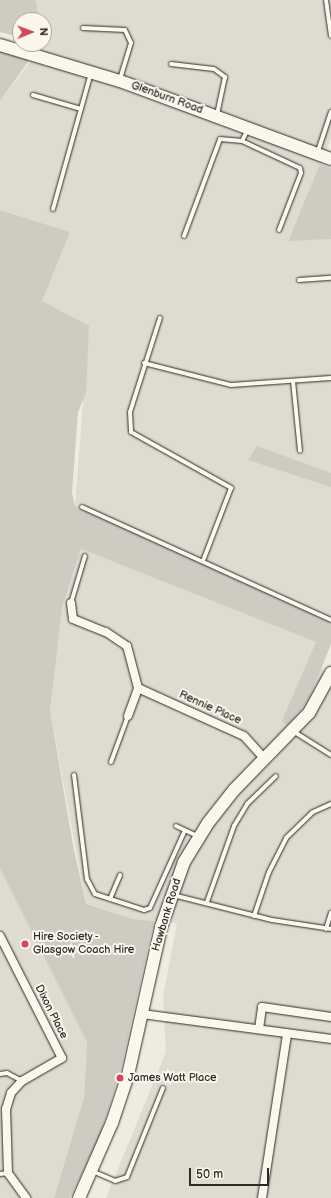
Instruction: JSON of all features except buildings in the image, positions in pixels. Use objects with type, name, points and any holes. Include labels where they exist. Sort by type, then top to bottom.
[{"type":"street","name":"Glenburn Road","points":[[0,45],[120,81],[317,152],[331,159]]},
{"type":"street","points":[[71,603],[73,619],[106,632],[127,646],[138,688],[128,716]]},
{"type":"street","name":"Hawbank Road","points":[[79,1198],[92,1171],[128,1075],[171,895],[199,837],[234,790],[309,713],[331,673]]},
{"type":"street","name":"Rennie Place","points":[[138,688],[244,736],[265,758]]},
{"type":"street","name":"Dixon Place","points":[[0,936],[62,1058],[22,1081],[11,1093],[6,1109],[4,1174],[26,1198]]},
{"type":"street","points":[[259,1029],[262,1007],[331,1018]]},
{"type":"street","points":[[142,1014],[331,1039]]},
{"type":"street","points":[[262,1198],[287,1034]]},
{"type":"lane","points":[[326,0],[331,36]]},
{"type":"lane","points":[[83,28],[125,30],[130,43],[120,81]]},
{"type":"lane","points":[[171,64],[214,69],[225,77],[217,116]]},
{"type":"lane","points":[[54,209],[91,72]]},
{"type":"lane","points":[[33,95],[81,109]]},
{"type":"lane","points":[[317,152],[331,112]]},
{"type":"lane","points":[[242,141],[248,127]]},
{"type":"lane","points":[[184,236],[220,139],[242,141],[300,168],[301,173],[279,230]]},
{"type":"lane","points":[[299,280],[331,278]]},
{"type":"lane","points":[[160,318],[144,363],[130,412],[131,432],[231,488],[203,561]]},
{"type":"lane","points":[[144,363],[231,385],[331,378]]},
{"type":"lane","points":[[293,381],[300,452]]},
{"type":"lane","points":[[82,507],[330,619],[331,612]]},
{"type":"lane","points":[[71,603],[85,556]]},
{"type":"lane","points":[[111,762],[128,716]]},
{"type":"lane","points":[[293,731],[331,754]]},
{"type":"lane","points":[[74,775],[87,879],[95,894],[150,908],[185,830]]},
{"type":"lane","points":[[207,902],[234,826],[247,804],[276,776]]},
{"type":"lane","points":[[254,916],[286,838],[313,812],[331,804]]},
{"type":"lane","points":[[176,826],[199,837]]},
{"type":"lane","points":[[110,898],[120,875]]},
{"type":"lane","points":[[171,895],[207,902],[254,916],[328,929],[331,913]]},
{"type":"lane","points":[[0,1074],[7,1073],[22,1081]]},
{"type":"lane","points":[[92,1171],[115,1182],[127,1177],[163,1088]]},
{"type":"shaded area","points":[[0,0],[36,0],[38,12],[12,12],[12,35],[0,32]]},
{"type":"shaded area","points":[[36,0],[331,0],[331,139],[288,240],[331,239],[331,620],[75,506],[89,326],[33,305],[70,232],[0,210],[0,101],[38,52],[52,52],[52,12],[38,12]]},
{"type":"shaded area","points":[[0,51],[30,59],[0,101]]},
{"type":"shaded area","points":[[320,164],[331,168],[331,239],[288,241]]},
{"type":"shaded area","points":[[0,210],[70,232],[42,301],[89,326],[86,393],[78,412],[72,493],[75,506],[331,622],[331,644],[309,699],[287,726],[282,721],[316,642],[81,549],[62,608],[50,710],[73,845],[86,904],[133,919],[154,921],[120,1073],[99,1138],[70,1198],[54,1198],[84,1097],[87,1043],[0,869]]},
{"type":"shaded area","points":[[257,446],[331,473],[331,487],[248,460]]},
{"type":"shaded area","points":[[81,549],[316,642],[326,685],[331,673],[331,1198],[106,1198],[166,1052],[163,997],[177,923],[133,919],[86,904],[50,710],[61,612]]},
{"type":"shaded area","points":[[0,869],[87,1043],[84,1097],[54,1198],[0,1198]]},
{"type":"place","name":"Hire Society - Glasgow Coach Hire","points":[[25,944]]},
{"type":"place","name":"James Watt Place","points":[[120,1078]]}]
